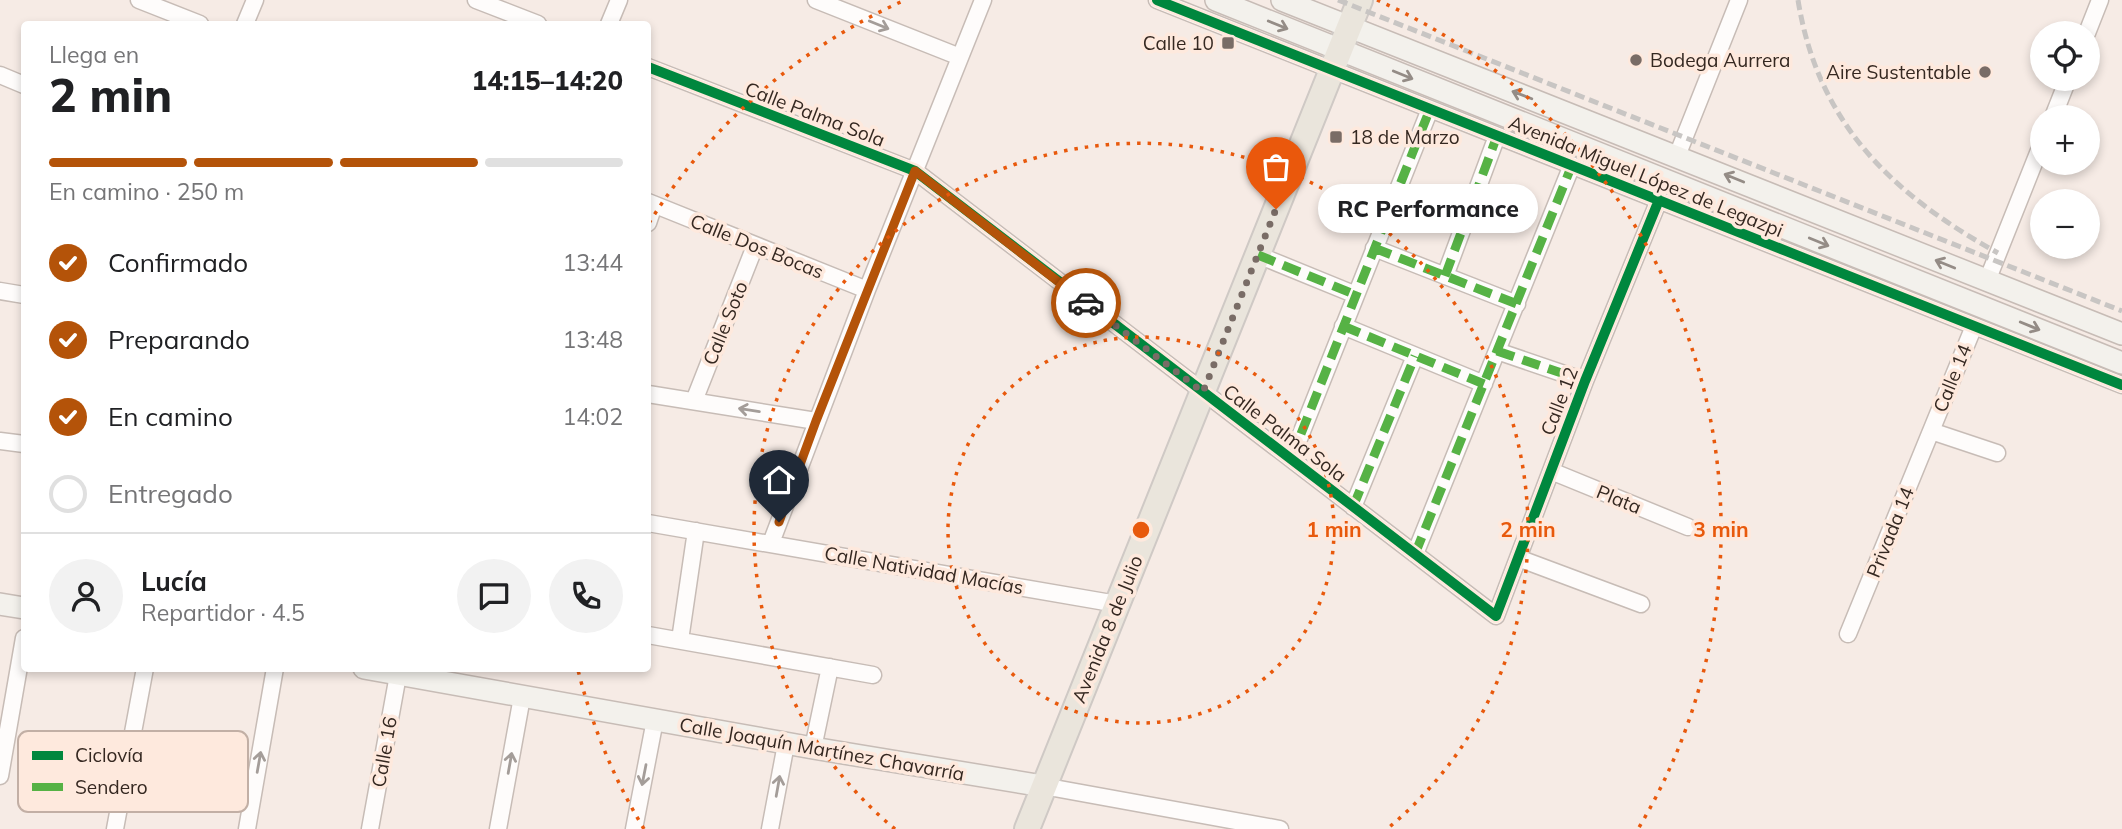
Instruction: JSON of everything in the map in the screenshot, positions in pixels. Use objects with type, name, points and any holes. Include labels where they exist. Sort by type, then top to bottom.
[{"type":"main road","name":"Avenida Miguel López de Legazpi","points":[[1216,0],[2122,363]]},
{"type":"main road","name":"Avenida Miguel López de Legazpi","points":[[1282,0],[1340,49],[1677,156],[2122,334]]},
{"type":"main road","name":"Avenida 8 de Julio","points":[[1027,829],[1360,0]]},
{"type":"main road","points":[[0,604],[21,608]]},
{"type":"main road","name":"Calle Joaquín Martínez Chavarría","points":[[383,672],[459,677],[522,696],[786,744],[1043,786]]},
{"type":"street","points":[[139,0],[193,21]]},
{"type":"street","points":[[246,21],[255,0]]},
{"type":"street","points":[[477,0],[530,21]]},
{"type":"street","points":[[610,21],[619,0]]},
{"type":"street","points":[[816,0],[960,57]]},
{"type":"street","points":[[771,543],[867,290],[983,0]]},
{"type":"street","name":"Avenida Miguel López de Legazpi","points":[[1157,0],[1340,49],[1430,109],[2122,385]]},
{"type":"street","points":[[1677,156],[1739,0]]},
{"type":"street","points":[[2092,21],[2100,0]]},
{"type":"street","name":"Calle Palma Sola","points":[[651,68],[915,171],[1496,616]]},
{"type":"street","points":[[0,75],[21,84]]},
{"type":"street","points":[[1291,459],[1430,109]]},
{"type":"street","points":[[1445,276],[1497,135]]},
{"type":"street","points":[[1415,554],[1572,166]]},
{"type":"street","points":[[1987,281],[2030,173]]},
{"type":"street","name":"Calle 12","points":[[1496,616],[1585,381],[1659,200]]},
{"type":"street","name":"Calle Dos Bocas","points":[[651,203],[867,290]]},
{"type":"street","name":"Calle Soto","points":[[694,401],[755,246]]},
{"type":"street","points":[[1374,248],[1517,303]]},
{"type":"street","points":[[1258,255],[1356,295]]},
{"type":"street","points":[[0,291],[21,290]]},
{"type":"street","points":[[1343,326],[1484,384]]},
{"type":"street","name":"Calle 14","points":[[1931,431],[1974,326]]},
{"type":"street","points":[[1497,351],[1585,381]]},
{"type":"street","points":[[1353,507],[1415,356]]},
{"type":"street","points":[[651,394],[816,421]]},
{"type":"street","points":[[1931,431],[1997,453]]},
{"type":"street","name":"Privada 14","points":[[1848,634],[1931,431]]},
{"type":"street","points":[[0,441],[21,444]]},
{"type":"street","name":"Plata","points":[[1551,471],[1688,527]]},
{"type":"street","name":"Calle Natividad Macías","points":[[651,524],[1117,604]]},
{"type":"street","points":[[680,640],[696,531]]},
{"type":"street","points":[[1518,558],[1642,604]]},
{"type":"street","points":[[651,635],[873,675]]},
{"type":"street","points":[[0,776],[21,655]]},
{"type":"street","points":[[813,748],[830,667]]},
{"type":"street","points":[[133,731],[144,672]]},
{"type":"street","points":[[247,829],[274,672]]},
{"type":"street","name":"Calle 16","points":[[370,829],[398,675]]},
{"type":"street","points":[[498,829],[522,696]]},
{"type":"street","points":[[634,829],[655,720]]},
{"type":"street","points":[[770,829],[786,744]]},
{"type":"street","name":"Calle Joaquín Martínez Chavarría","points":[[1043,786],[1280,829]]},
{"type":"railway","points":[[1338,0],[2122,311]]},
{"type":"railway","points":[[1798,0],[1808,44],[1823,84],[1842,119],[1866,151],[1893,180],[1925,206],[1998,253]]},
{"type":"marked path","points":[[1291,459],[1430,109]]},
{"type":"marked path","points":[[1445,276],[1497,136]]},
{"type":"marked path","points":[[1415,554],[1572,165]]},
{"type":"marked path","points":[[1374,248],[1517,304]]},
{"type":"marked path","points":[[1258,255],[1356,295]]},
{"type":"marked path","points":[[1343,326],[1484,384]]},
{"type":"marked path","points":[[1497,351],[1585,381]]},
{"type":"marked path","points":[[1353,507],[1415,356]]},
{"type":"cycle path","points":[[1157,0],[2122,385]]},
{"type":"cycle path","points":[[651,68],[915,171],[1496,616],[1585,381],[1659,200]]},
{"type":"way so far","points":[[1086,303],[1203,392],[1276,209]]},
{"type":"place","name":"Calle 10","points":[[1228,43]]},
{"type":"place","name":"Bodega Aurrera","points":[[1636,60]]},
{"type":"place","name":"Aire Sustentable","points":[[1985,72]]},
{"type":"place","name":"18 de Marzo","points":[[1336,137]]},
{"type":"place","name":"RC Performance","points":[[1276,209]]},
{"type":"route","points":[[779,522],[915,171],[1086,303]]}]
